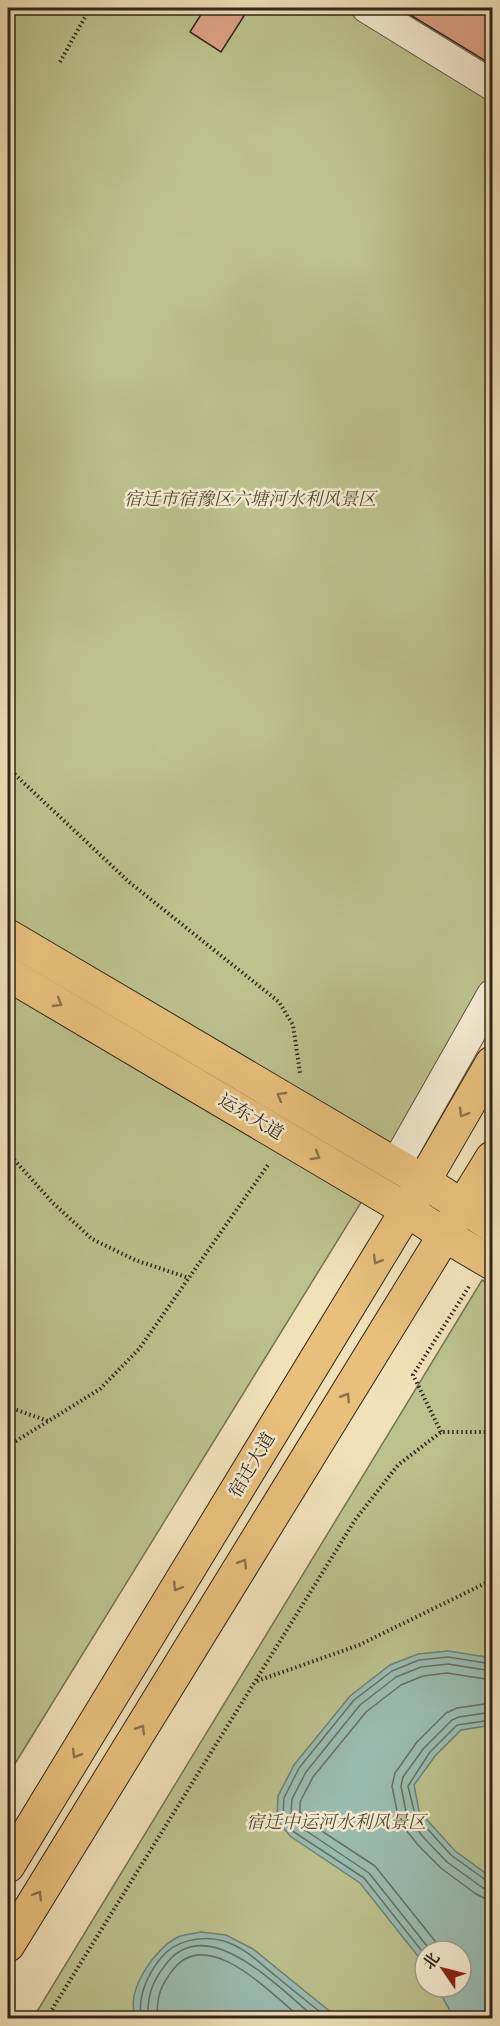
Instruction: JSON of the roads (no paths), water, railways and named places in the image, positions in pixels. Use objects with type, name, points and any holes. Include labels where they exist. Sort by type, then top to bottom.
[{"type":"main road","name":"运东大道","points":[[8,936],[410,1172],[492,1225]]},
{"type":"main road","name":"运东大道","points":[[8,974],[489,1261]]},
{"type":"main road","name":"宿迁大道","points":[[8,1866],[407,1210],[410,1172],[492,1063]]},
{"type":"main road","points":[[8,1945],[492,1158]]},
{"type":"lane","points":[[367,8],[492,85]]},
{"type":"lane","points":[[410,1172],[492,995]]},
{"type":"water","points":[[448,1651],[492,1658],[492,1725],[461,1730],[435,1756],[414,1785],[419,1811],[455,1851],[492,1878],[492,2018],[454,2018],[444,1999],[473,1999],[473,1939],[413,1939],[413,1950],[360,1883],[290,1836],[277,1820],[278,1796],[294,1765],[350,1696],[390,1665],[418,1654]]},
{"type":"water","points":[[201,1932],[226,1935],[253,1949],[338,2018],[136,2018],[133,2008],[134,1996],[151,1961],[178,1937]]},
{"type":"park label","name":"宿迁市宿豫区六塘河水利风景区","points":[[250,499]]},
{"type":"park label","name":"宿迁中运河水利风景区","points":[[336,1822]]}]
